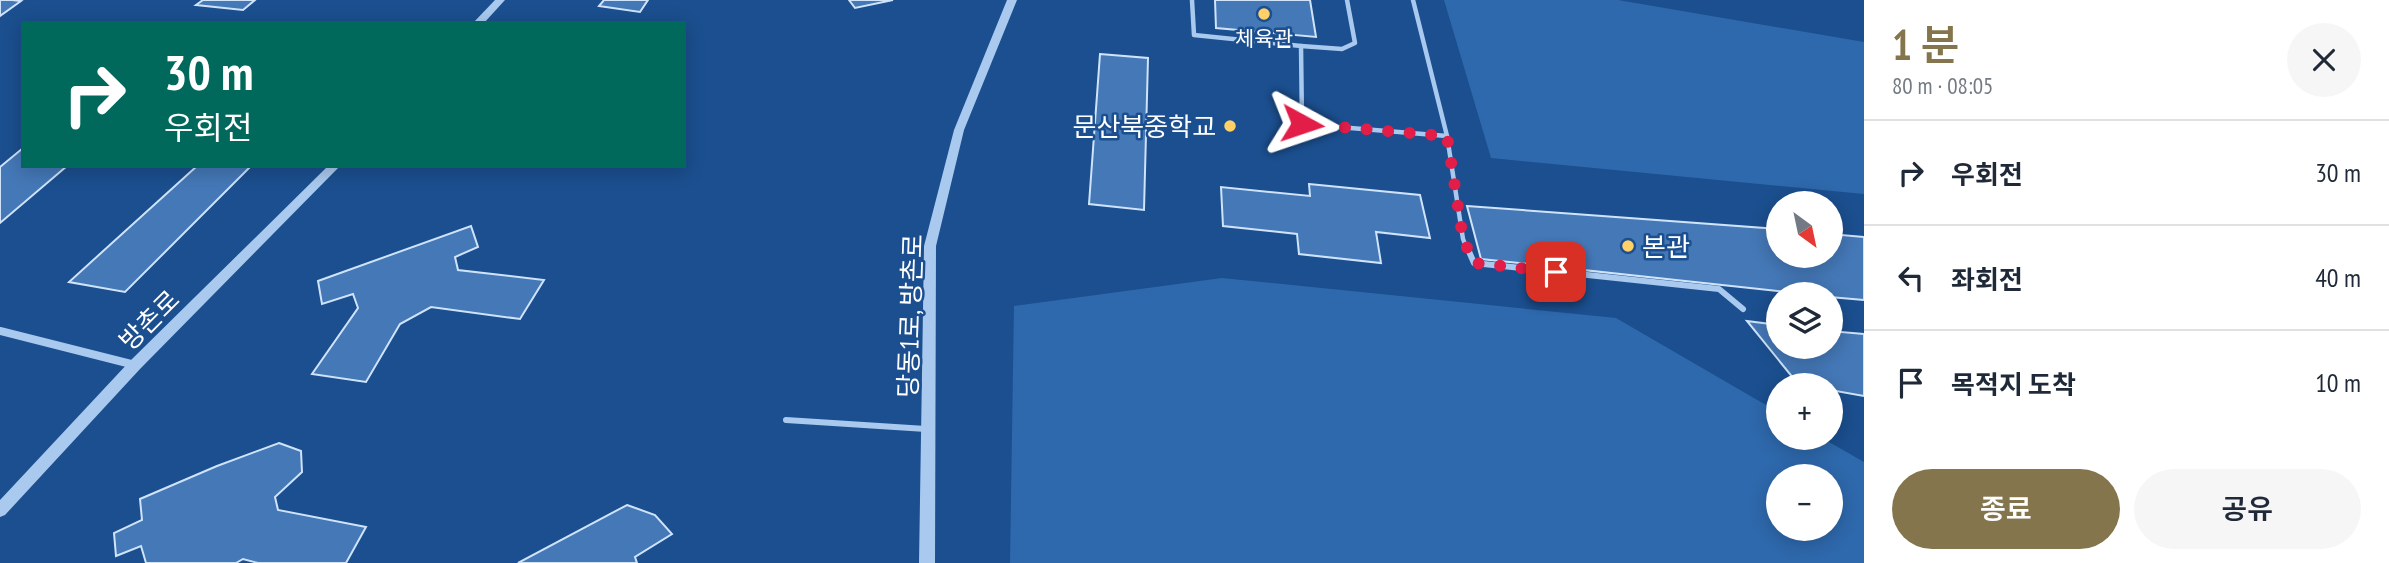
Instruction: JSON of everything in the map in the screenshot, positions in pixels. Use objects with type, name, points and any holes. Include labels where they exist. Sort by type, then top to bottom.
[{"type":"street","points":[[480,21],[500,0]]},
{"type":"street","name":"당동1로, 방촌로","points":[[927,563],[930,246],[959,130],[1012,0]]},
{"type":"street","name":"방촌로","points":[[0,510],[135,365],[333,168]]},
{"type":"street","points":[[0,331],[135,365]]},
{"type":"lane","points":[[1192,0],[1194,35],[1342,48],[1355,43],[1348,0]]},
{"type":"lane","points":[[1413,0],[1447,136],[1463,239],[1474,263],[1719,289],[1743,309]]},
{"type":"lane","points":[[1301,46],[1302,124],[1447,136]]},
{"type":"lane","points":[[786,421],[929,429]]},
{"type":"shaded area","points":[[1444,0],[1618,0],[1864,42],[1864,194],[1491,158]]},
{"type":"shaded area","points":[[1222,278],[1616,318],[1766,405],[1766,450],[1843,450],[1864,462],[1864,563],[1010,563],[1014,306]]},
{"type":"building","points":[[0,0],[12,0],[21,1],[0,16]]},
{"type":"building","points":[[203,0],[255,0],[243,10],[196,5]]},
{"type":"building","points":[[604,0],[648,0],[640,12],[599,6]]},
{"type":"building","points":[[849,0],[893,0],[855,8]]},
{"type":"building","name":"체육관","points":[[1215,0],[1310,0],[1316,37],[1216,28]]},
{"type":"building","points":[[1100,54],[1148,58],[1144,210],[1089,204]]},
{"type":"building","points":[[21,150],[21,168],[65,168],[0,223],[0,167]]},
{"type":"building","points":[[195,168],[249,168],[125,292],[69,282]]},
{"type":"building","points":[[1309,184],[1420,195],[1430,238],[1376,232],[1381,263],[1299,254],[1297,234],[1223,226],[1221,187],[1310,196]]},
{"type":"building","name":"본관","points":[[1467,206],[1766,228],[1766,268],[1843,268],[1843,235],[1864,237],[1864,300],[1843,298],[1843,282],[1766,282],[1766,290],[1481,259]]},
{"type":"building","points":[[471,226],[478,247],[455,257],[458,270],[544,280],[520,319],[431,307],[400,324],[366,382],[312,374],[358,308],[353,294],[322,304],[318,281]]},
{"type":"building","points":[[1747,321],[1766,323],[1766,344]]},
{"type":"building","points":[[1843,332],[1864,334],[1864,396],[1843,392],[1843,373],[1789,373],[1778,359],[1843,359]]},
{"type":"building","points":[[279,443],[301,451],[302,472],[275,497],[278,510],[366,527],[346,563],[258,563],[243,559],[236,563],[146,563],[141,546],[116,556],[114,533],[142,520],[140,499]]},
{"type":"building","points":[[627,505],[655,515],[672,534],[635,557],[637,563],[518,563]]},
{"type":"place","name":"체육관","points":[[1264,14]]},
{"type":"place","name":"문산북중학교","points":[[1230,126]]},
{"type":"place","name":"본관","points":[[1628,246]]},
{"type":"route","points":[[1302,124],[1447,136],[1463,239],[1474,263],[1556,272]]}]
